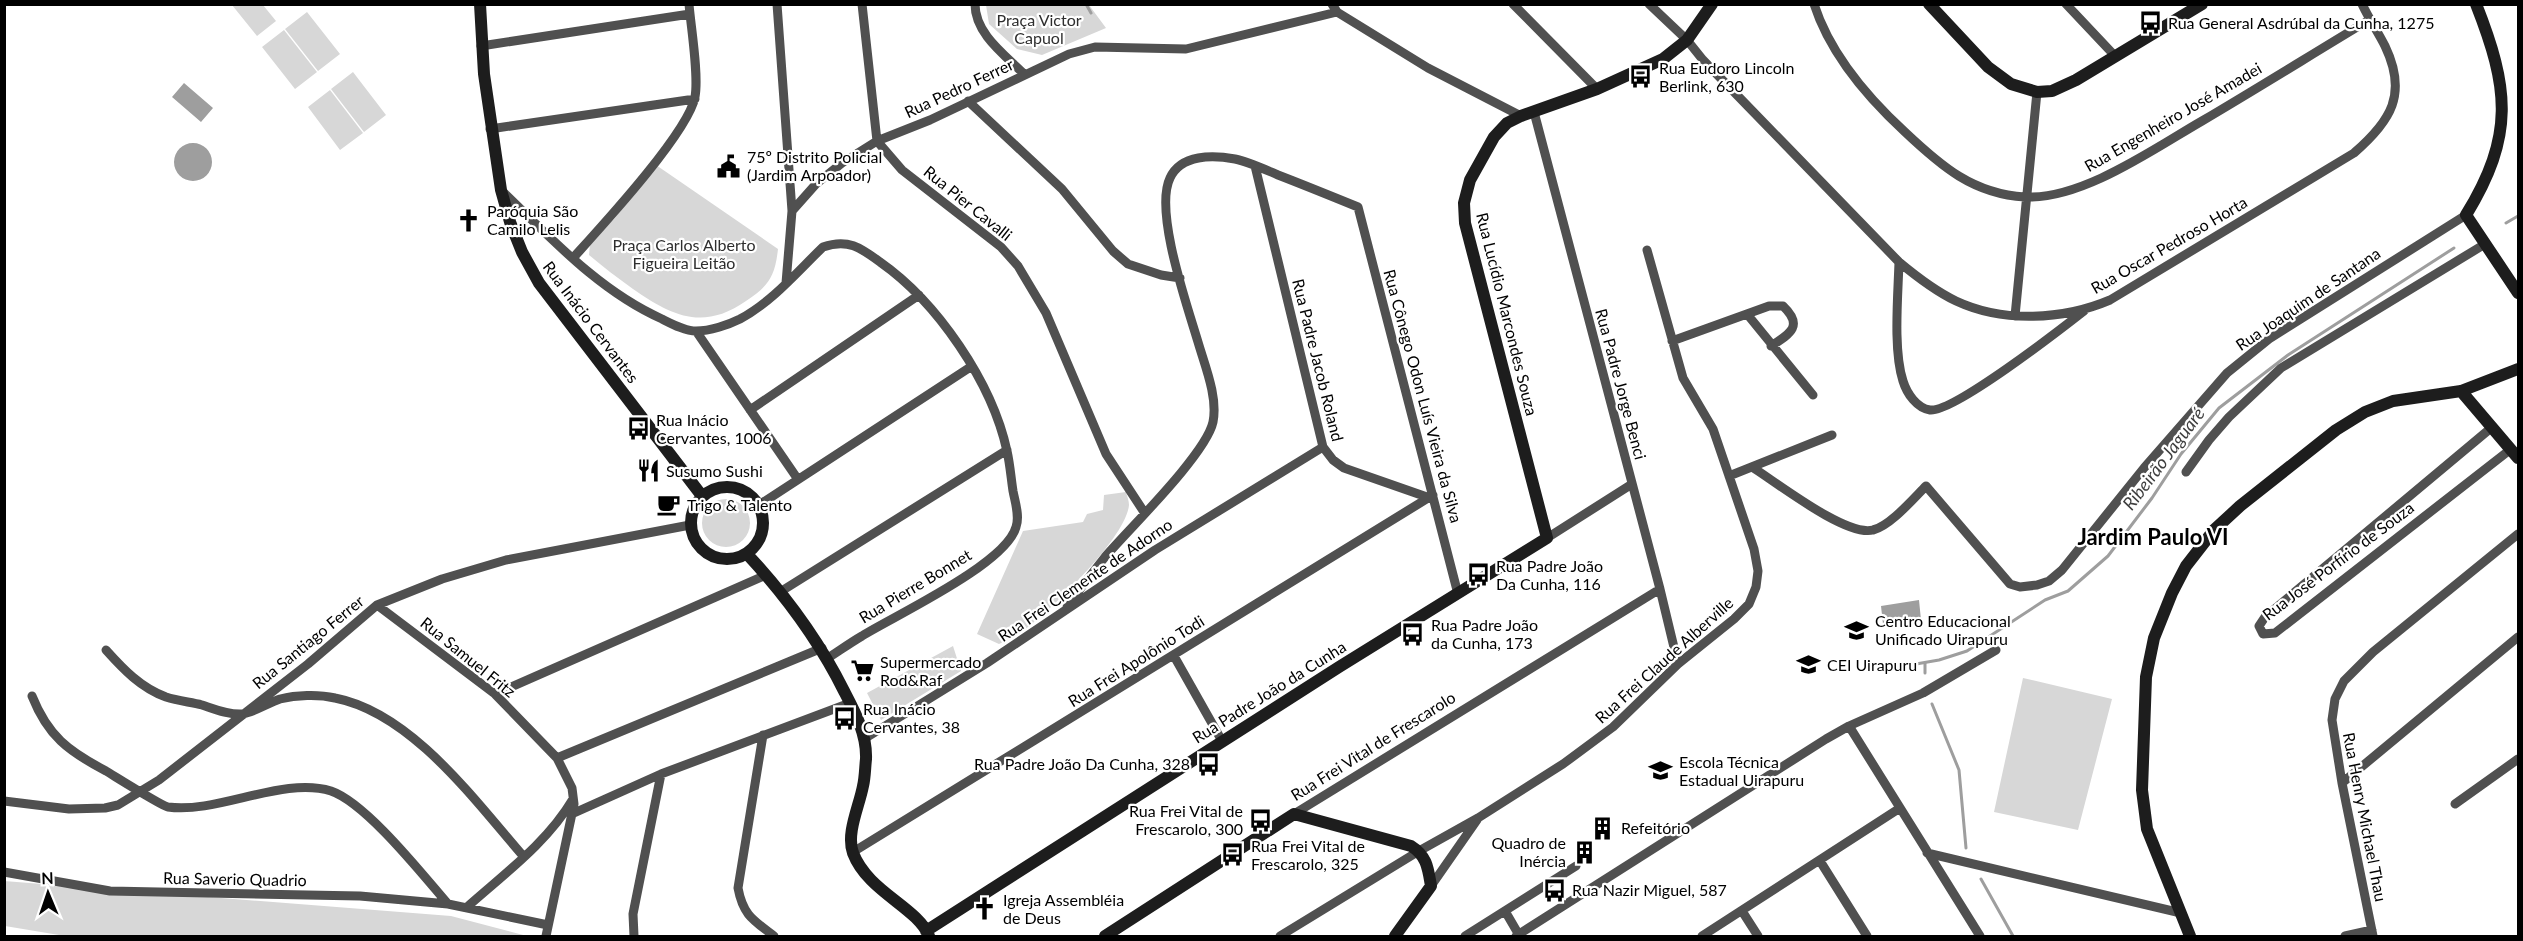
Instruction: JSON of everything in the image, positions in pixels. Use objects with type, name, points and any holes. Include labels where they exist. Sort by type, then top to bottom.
[{"type":"main road","name":"Rua Inácio Cervantes","points":[[480,4],[481,46],[490,129],[501,190],[518,242],[539,283],[702,496]]},
{"type":"main road","name":"Rua Lucídio Marcondes Souza","points":[[1547,538],[1465,223],[1464,203],[1470,180],[1480,157],[1507,123],[1597,89],[1663,59],[1686,40],[1712,4]]},
{"type":"main road","points":[[1929,4],[1988,67],[2011,84],[2037,92],[2052,91],[2076,80],[2202,4]]},
{"type":"main road","points":[[2476,4],[2499,70],[2502,101],[2496,153],[2469,220],[2518,293]]},
{"type":"main road","points":[[2190,936],[2147,829],[2142,790],[2146,677],[2154,638],[2172,593],[2186,566],[2214,530],[2240,506],[2336,429],[2365,412],[2393,401],[2461,391],[2518,369]]},
{"type":"main road","name":"Rua José Porfírio de Souza","points":[[2461,391],[2515,454]]},
{"type":"main road","points":[[726,487],[739,489],[750,495],[759,505],[764,527],[755,547],[747,554],[735,559],[722,560],[710,556],[700,548],[693,537],[690,525],[691,514],[702,496],[713,490],[726,487]]},
{"type":"main road","name":"Rua Padre João da Cunha","points":[[927,934],[1222,741],[1547,538]]},
{"type":"main road","points":[[747,554],[780,592],[825,653],[850,702],[864,739],[866,756],[864,784],[852,830],[853,852],[862,870],[881,892],[922,924],[927,934]]},
{"type":"main road","points":[[1294,814],[1411,846],[1419,851],[1428,867],[1431,886],[1395,936]]},
{"type":"main road","name":"Rua Frei Vital de Frescarolo","points":[[1105,936],[1294,814]]},
{"type":"street","points":[[501,190],[573,258],[608,287],[642,310],[676,326],[696,331],[718,327],[739,319],[762,304],[786,283],[792,211],[777,4]]},
{"type":"street","points":[[862,4],[877,141]]},
{"type":"street","points":[[975,4],[979,24],[988,37],[1024,74]]},
{"type":"street","points":[[1513,4],[1597,89]]},
{"type":"street","name":"Rua Oscar Pedroso Horta","points":[[1649,4],[1899,262],[1934,288],[1958,302],[1995,313],[2015,316],[2044,316],[2086,310],[2134,286],[2354,153],[2378,132],[2390,112],[2396,89],[2394,68],[2385,45],[2362,4]]},
{"type":"street","name":"Rua Engenheiro José Amadei","points":[[1814,4],[1820,24],[1847,70],[1900,128],[1939,165],[1961,180],[1991,190],[2026,197],[2068,192],[2102,178],[2192,127],[2369,20]]},
{"type":"street","points":[[2066,4],[2115,56]]},
{"type":"street","points":[[1334,8],[1428,68],[1521,116]]},
{"type":"street","name":"Rua Pedro Ferrer","points":[[792,211],[816,184],[842,163],[877,141],[1082,49],[1095,47],[1186,49],[1334,8]]},
{"type":"street","points":[[481,46],[689,9],[695,99],[684,121],[664,149],[573,258]]},
{"type":"street","points":[[2015,316],[2037,92]]},
{"type":"street","points":[[490,129],[695,99]]},
{"type":"street","points":[[968,101],[1062,189],[1113,251],[1128,264],[1152,273],[1180,278]]},
{"type":"street","name":"Rua Padre Jorge Benci","points":[[1534,112],[1678,664]]},
{"type":"street","name":"Rua Pier Cavalli","points":[[877,141],[902,170],[1001,247],[1018,266],[1046,313],[1106,454],[1144,512]]},
{"type":"street","points":[[1067,607],[1105,558],[1186,465],[1206,439],[1213,423],[1214,408],[1208,377],[1180,278],[1166,217],[1166,192],[1170,176],[1185,163],[1199,157],[1217,156],[1255,166]]},
{"type":"street","name":"Rua Cônego Odon Luís Vieira da Silva","points":[[1255,166],[1358,207],[1430,496],[1458,594]]},
{"type":"street","name":"Rua Padre Jacob Roland","points":[[1255,166],[1323,447],[1333,460],[1344,468],[1430,496]]},
{"type":"street","name":"Rua Joaquim de Santana","points":[[1752,466],[1840,524],[1854,530],[1873,530],[1882,526],[1926,486],[2010,584],[2037,585],[2049,581],[2087,542],[2144,468],[2227,373],[2269,339],[2469,220]]},
{"type":"street","name":"Rua Pierre Bonnet","points":[[557,758],[825,653],[862,636],[958,581],[1010,540],[1016,528],[1017,516],[1007,450],[989,401],[972,366],[947,328],[919,295],[900,276],[863,249],[848,242],[835,243],[823,248],[786,283]]},
{"type":"street","points":[[2186,472],[2229,417],[2281,368],[2484,242]]},
{"type":"street","name":"Rua Frei Claude Alberville","points":[[1280,936],[1419,851],[1478,818],[1588,747],[1613,727],[1678,664],[1749,604],[1756,587],[1758,571],[1754,549],[1713,429],[1683,378],[1647,250]]},
{"type":"street","points":[[1899,262],[1899,358],[1902,380],[1908,393],[1917,404],[1928,410],[1946,406],[1961,398],[2086,310]]},
{"type":"street","points":[[750,410],[919,295]]},
{"type":"street","points":[[1672,341],[1747,314],[1776,305],[1783,306],[1793,322],[1793,329],[1791,333],[1771,346]]},
{"type":"street","points":[[1747,314],[1813,395]]},
{"type":"street","points":[[696,331],[797,478]]},
{"type":"street","points":[[759,505],[797,478],[972,366]]},
{"type":"street","name":"Rua José Porfírio de Souza","points":[[2491,428],[2265,617],[2259,626],[2259,631],[2263,634],[2275,633],[2515,454]]},
{"type":"street","points":[[1729,476],[1832,435]]},
{"type":"street","name":"Rua Frei Clemente de Adorno","points":[[864,739],[987,663],[1067,607],[1155,550],[1323,447]]},
{"type":"street","points":[[780,592],[1007,450]]},
{"type":"street","name":"Rua Padre João da Cunha","points":[[1547,538],[1632,484]]},
{"type":"street","name":"Rua Frei Apolônio Todi","points":[[853,852],[1430,496]]},
{"type":"street","name":"Rua Santiago Ferrer","points":[[4,801],[69,809],[105,808],[118,805],[142,791],[308,664],[377,605],[442,579],[496,562],[690,525]]},
{"type":"street","name":"Rua Henry Michael Thau","points":[[2373,933],[2342,783],[2332,720],[2335,699],[2344,681],[2373,652],[2518,534]]},
{"type":"street","points":[[495,694],[766,575]]},
{"type":"street","name":"Rua Frei Vital de Frescarolo","points":[[1294,814],[1660,589]]},
{"type":"street","name":"Rua Samuel Fritz","points":[[377,605],[495,694],[557,758],[572,788],[574,813],[546,936]]},
{"type":"street","points":[[2342,783],[2518,637]]},
{"type":"street","points":[[106,650],[127,673],[156,692],[226,713],[243,714],[281,699],[308,696],[334,698],[363,707],[391,723],[426,749],[464,788],[524,857]]},
{"type":"street","points":[[1505,911],[1518,936],[1848,726],[1923,693],[1996,650]]},
{"type":"street","points":[[1174,656],[1222,741]]},
{"type":"street","points":[[32,696],[39,715],[64,746],[167,807],[209,804],[290,789],[331,792],[350,802],[375,824],[406,855],[448,904]]},
{"type":"street","points":[[574,813],[661,774],[850,702]]},
{"type":"street","points":[[1848,726],[1980,936]]},
{"type":"street","points":[[763,735],[738,888],[741,904],[747,915],[774,936]]},
{"type":"street","points":[[2455,804],[2518,759]]},
{"type":"street","points":[[634,936],[633,914],[661,774]]},
{"type":"street","points":[[466,908],[524,857],[562,816],[573,797]]},
{"type":"street","points":[[1702,936],[1900,808]]},
{"type":"street","points":[[1431,886],[1478,818]]},
{"type":"street","points":[[1927,853],[2181,913]]},
{"type":"street","points":[[1820,861],[1867,936]]},
{"type":"street","points":[[1465,936],[1576,866]]},
{"type":"street","name":"Rua Saverio Quadrio","points":[[4,872],[110,891],[360,896],[448,904],[548,925]]},
{"type":"street","points":[[1742,911],[1758,936]]},
{"type":"street","points":[[2345,936],[2373,933]]},
{"type":"green space","points":[[232,5],[263,5],[276,21],[257,36]]},
{"type":"green space","name":"Praça Victor Capuol","points":[[986,5],[1089,5],[1106,28],[1042,55],[1017,49],[989,24]]},
{"type":"green space","points":[[307,12],[340,54],[318,71],[285,29]]},
{"type":"green space","points":[[284,30],[317,72],[295,89],[262,47]]},
{"type":"green space","points":[[353,72],[386,115],[364,132],[331,89]]},
{"type":"green space","points":[[330,90],[363,133],[340,150],[308,107]]},
{"type":"green space","name":"Praça Carlos Alberto Figueira Leitão","points":[[656,165],[778,249],[770,280],[754,296],[716,316],[702,318],[675,313],[633,289],[589,255],[590,244],[615,218]]},
{"type":"green space","points":[[1126,492],[1129,505],[1125,519],[1115,536],[1085,573],[1051,608],[1023,631],[999,644],[977,634],[1023,531],[1083,522],[1087,514],[1103,510],[1104,495]]},
{"type":"green space","points":[[726,499],[743,506],[750,523],[743,540],[726,547],[709,540],[702,523],[709,506]]},
{"type":"green space","points":[[953,646],[961,671],[881,720],[867,693]]},
{"type":"green space","points":[[2023,678],[2112,699],[2078,830],[1994,812]]},
{"type":"green space","points":[[4,881],[451,916],[527,936],[65,936],[5,926]]},
{"type":"shaded area","points":[[184,83],[213,108],[201,122],[172,97]]},
{"type":"shaded area","points":[[193,143],[206,149],[212,162],[206,175],[193,181],[180,175],[174,162],[180,149]]},
{"type":"shaded area","points":[[1919,600],[1921,620],[1883,624],[1881,606]]},
{"type":"waterway","points":[[1086,4],[1091,13]]},
{"type":"waterway","name":"Ribeirão Jaguaré","points":[[2506,223],[2518,216]]},
{"type":"waterway","name":"Ribeirão Jaguaré","points":[[1893,668],[1939,660],[1967,651],[2045,600],[2068,591],[2108,556],[2152,498],[2181,454],[2219,408],[2288,355],[2454,248]]},
{"type":"waterway","points":[[1925,663],[1925,673]]},
{"type":"waterway","points":[[1932,704],[1959,770],[1966,848]]},
{"type":"waterway","points":[[1981,879],[2013,936]]},
{"type":"place","name":"Rua General Asdrúbal da Cunha, 1275","points":[[2150,23]]},
{"type":"place","name":"Rua Eudoro Lincoln Berlink, 630","points":[[1641,77]]},
{"type":"place","name":"75º Distrito Policial (Jardim Arpoador)","points":[[729,166]]},
{"type":"place","name":"Paróquia São Camilo Lelis","points":[[469,220]]},
{"type":"place","name":"Rua Inácio Cervantes, 1006","points":[[638,429]]},
{"type":"place","name":"Susumo Sushi","points":[[648,471]]},
{"type":"place","name":"Trigo & Talento","points":[[669,505]]},
{"type":"place","name":"Rua Padre João Da Cunha, 116","points":[[1478,575]]},
{"type":"place","name":"Centro Educacional Unificado Uirapuru","points":[[1857,630]]},
{"type":"place","name":"Rua Padre João da Cunha, 173","points":[[1413,634]]},
{"type":"place","name":"CEI Uirapuru","points":[[1809,665]]},
{"type":"place","name":"Supermercado Rod&Raf","points":[[862,671]]},
{"type":"place","name":"Rua Inácio Cervantes, 38","points":[[845,718]]},
{"type":"place","name":"Rua Padre João Da Cunha, 328","points":[[1208,764]]},
{"type":"place","name":"Escola Técnica Estadual Uirapuru","points":[[1661,771]]},
{"type":"place","name":"Rua Frei Vital de Frescarolo, 300","points":[[1261,820]]},
{"type":"place","name":"Refeitório","points":[[1603,828]]},
{"type":"place","name":"Quadro de Inércia","points":[[1584,852]]},
{"type":"place","name":"Rua Frei Vital de Frescarolo, 325","points":[[1233,855]]},
{"type":"place","name":"Rua Nazir Miguel, 587","points":[[1554,890]]},
{"type":"place","name":"Igreja Assembléia de Deus","points":[[985,909]]},
{"type":"district","name":"Jardim Paulo VI","points":[[2153,537]]}]
